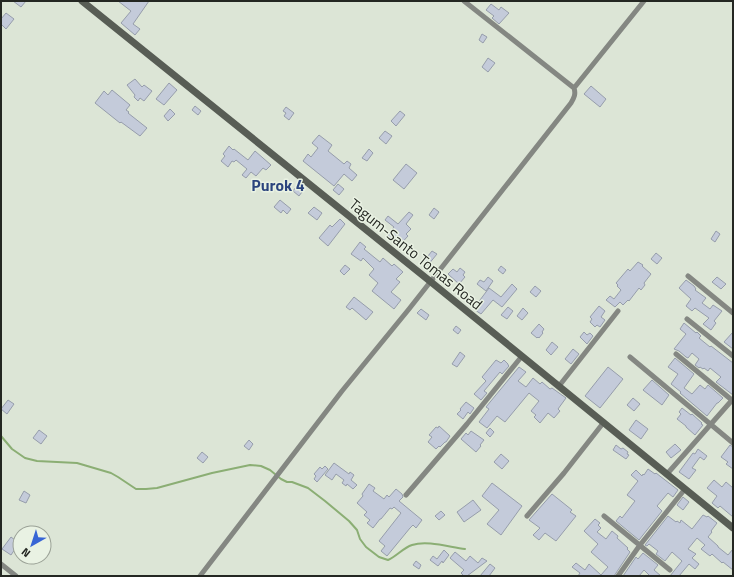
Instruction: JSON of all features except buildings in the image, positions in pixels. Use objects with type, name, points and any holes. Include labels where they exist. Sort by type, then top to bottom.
[{"type":"main road","name":"Tagum-Santo Tomas Road","points":[[82,1],[604,422],[733,528]]},
{"type":"street","points":[[464,1],[574,88]]},
{"type":"street","points":[[200,576],[342,391],[431,282],[571,103],[574,97],[574,88],[644,1]]},
{"type":"street","points":[[688,276],[733,313]]},
{"type":"street","points":[[559,386],[618,311]]},
{"type":"street","points":[[687,319],[733,356]]},
{"type":"street","points":[[667,474],[733,400],[676,354]]},
{"type":"street","points":[[406,494],[467,424],[522,356]]},
{"type":"street","points":[[630,357],[733,443]]},
{"type":"street","points":[[527,516],[564,473],[604,422]]},
{"type":"street","points":[[618,576],[640,545],[685,488]]},
{"type":"street","points":[[604,516],[670,570]]},
{"type":"street","points":[[1,564],[16,576]]},
{"type":"waterway","points":[[1,436],[12,449],[25,458],[37,461],[77,463],[111,473],[136,489],[157,488],[212,473],[250,465],[261,466],[270,470],[287,482],[292,482],[308,488],[325,501],[349,521],[357,530],[360,539],[366,547],[379,557],[388,560],[409,546],[424,543],[465,549]]},
{"type":"district","name":"Purok 4","points":[[278,185]]}]
